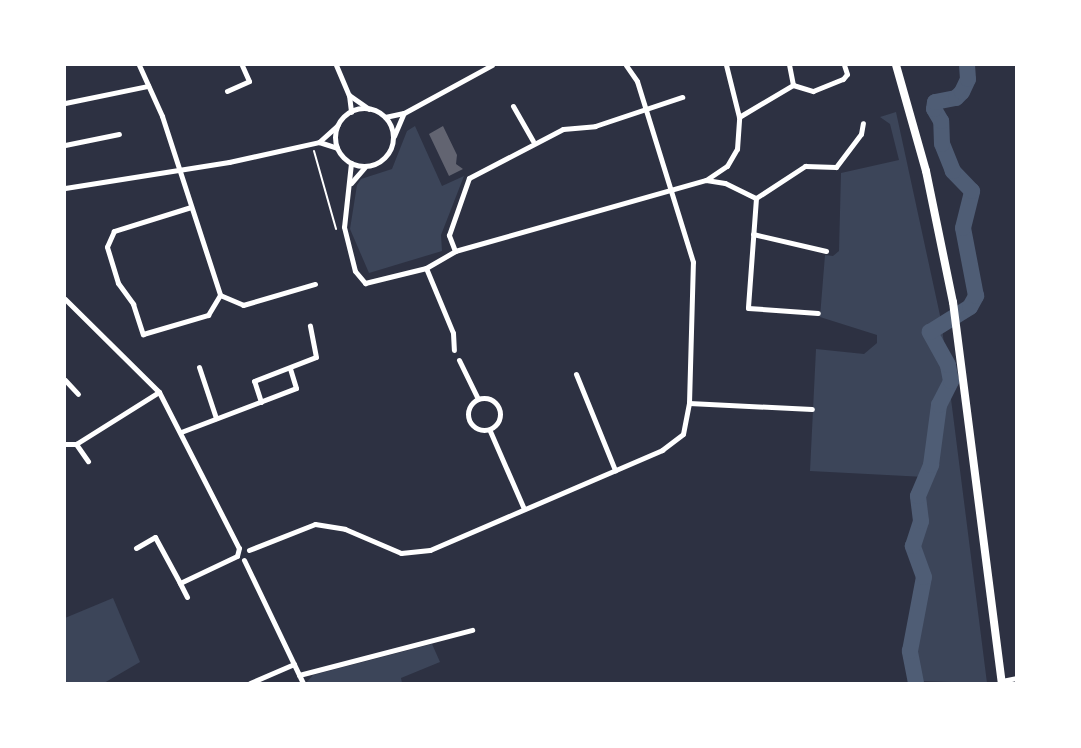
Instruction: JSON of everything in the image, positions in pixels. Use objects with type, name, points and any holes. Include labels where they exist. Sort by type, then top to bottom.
[{"type":"main road","points":[[896,65],[926,171],[953,302],[1002,682]]},
{"type":"street","points":[[139,65],[180,170],[220,295],[243,306],[316,284]]},
{"type":"street","points":[[227,91],[249,81],[242,65]]},
{"type":"street","points":[[336,65],[349,95],[351,111]]},
{"type":"street","points":[[386,117],[404,113],[492,65]]},
{"type":"street","points":[[239,548],[249,550],[315,524],[345,529],[401,553],[430,550],[677,441],[687,423],[690,403],[696,281],[645,112],[627,65]]},
{"type":"street","points":[[351,163],[351,183],[344,228],[359,278],[372,284],[426,268],[455,251],[669,193],[705,180],[735,158],[739,117],[726,65]]},
{"type":"street","points":[[789,65],[793,85]]},
{"type":"street","points":[[739,117],[793,85],[813,91],[843,79],[847,74],[844,65]]},
{"type":"street","points":[[65,103],[148,86]]},
{"type":"street","points":[[349,95],[386,117],[394,136]]},
{"type":"street","points":[[455,251],[449,235],[469,178],[533,141],[563,129],[595,126],[645,112],[682,97]]},
{"type":"street","points":[[513,106],[533,141]]},
{"type":"street","points":[[65,188],[180,170],[312,144],[319,142],[351,111],[369,108]]},
{"type":"street","points":[[351,183],[365,167],[387,155],[404,113]]},
{"type":"street","points":[[755,198],[805,166],[836,167],[861,134],[863,123]]},
{"type":"street","points":[[337,148],[338,125]]},
{"type":"street","points":[[65,145],[119,134]]},
{"type":"street","points":[[319,142],[337,148],[351,163],[365,167]]},
{"type":"street","points":[[705,180],[725,183],[755,198]]},
{"type":"street","points":[[755,198],[748,308],[818,313]]},
{"type":"street","points":[[191,207],[114,231],[107,247],[118,283],[133,304],[143,334],[208,315],[220,295]]},
{"type":"street","points":[[753,234],[827,251]]},
{"type":"street","points":[[426,268],[453,333],[454,350]]},
{"type":"street","points":[[65,300],[159,392],[239,548],[237,556]]},
{"type":"street","points":[[261,401],[254,381],[316,357],[310,326]]},
{"type":"street","points":[[459,360],[478,399]]},
{"type":"street","points":[[199,367],[216,418]]},
{"type":"street","points":[[181,432],[296,388],[290,368]]},
{"type":"street","points":[[576,374],[615,470]]},
{"type":"street","points":[[65,380],[78,394]]},
{"type":"street","points":[[65,444],[76,444],[159,392]]},
{"type":"street","points":[[478,399],[491,399],[500,408],[500,420],[490,430],[476,430],[468,420],[469,407],[478,399]]},
{"type":"street","points":[[690,403],[812,409]]},
{"type":"street","points":[[490,430],[524,509]]},
{"type":"street","points":[[76,444],[88,461]]},
{"type":"street","points":[[135,548],[155,537],[187,597]]},
{"type":"street","points":[[244,560],[249,550]]},
{"type":"street","points":[[180,583],[237,556]]},
{"type":"street","points":[[237,556],[244,560],[303,683]]},
{"type":"street","points":[[299,675],[472,630]]},
{"type":"street","points":[[250,683],[294,664]]},
{"type":"street","points":[[1002,682],[1016,678]]},
{"type":"path","points":[[312,144],[337,231]]},
{"type":"shaded area","points":[[896,112],[941,320],[987,683],[917,681],[914,638],[925,576],[916,542],[921,533],[915,534],[920,518],[916,500],[925,477],[810,471],[816,349],[864,354],[877,343],[877,335],[820,317],[825,255],[833,256],[839,251],[841,173],[899,160],[890,124],[880,117]]},
{"type":"shaded area","points":[[415,126],[442,186],[464,176],[441,235],[442,251],[369,273],[350,229],[357,185],[361,179],[392,169],[407,131]]},
{"type":"shaded area","points":[[113,598],[140,662],[104,683],[65,683],[65,618]]},
{"type":"shaded area","points":[[432,644],[440,662],[401,678],[402,683],[306,683],[313,675]]},
{"type":"building","points":[[443,126],[457,155],[456,164],[463,169],[449,176],[429,134]]},
{"type":"waterway","points":[[916,683],[910,651],[924,577],[913,546],[921,521],[918,496],[931,465],[939,405],[951,381],[948,365],[930,332],[970,307],[976,296],[963,228],[972,191],[953,171],[942,144],[941,121],[934,109],[935,102],[956,98],[962,92],[968,79],[967,65]]}]
